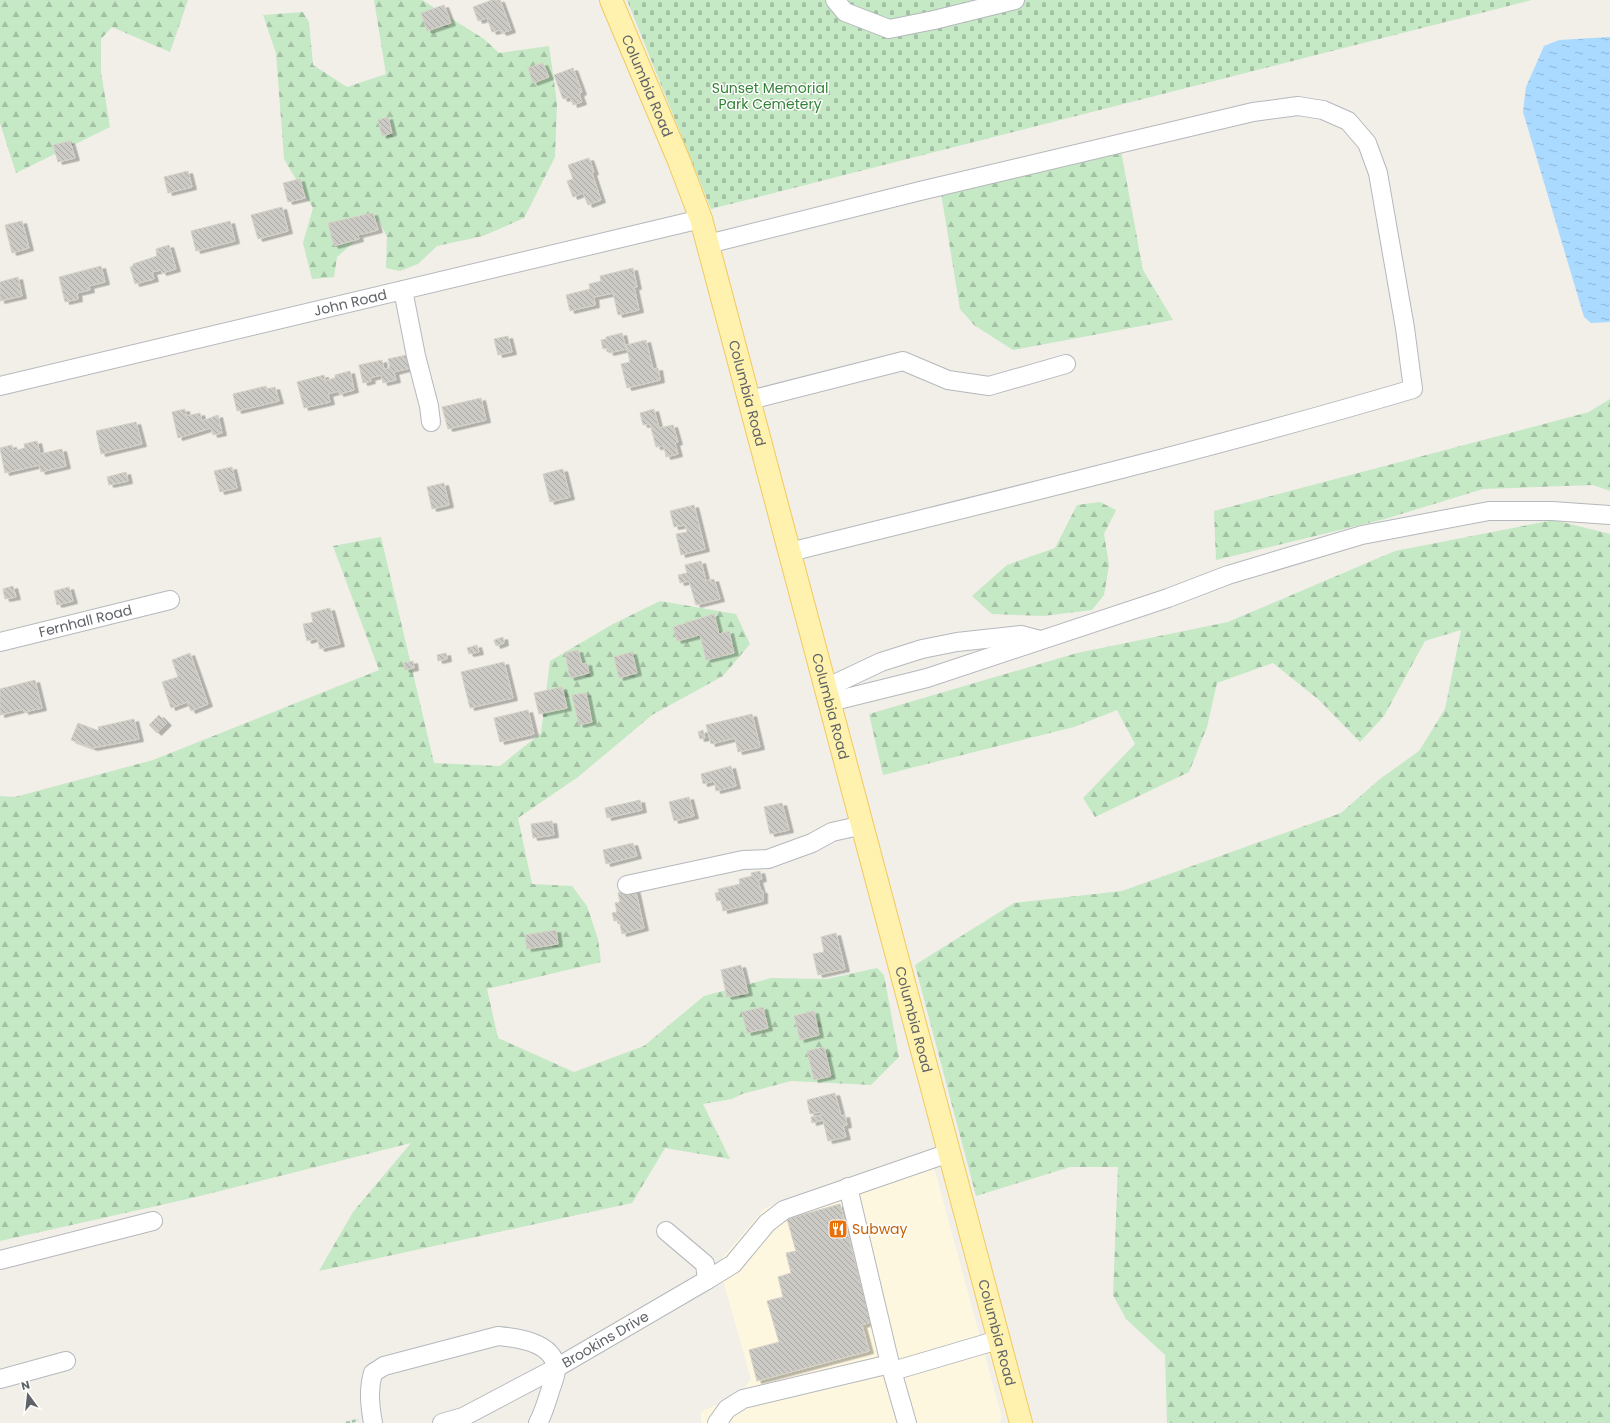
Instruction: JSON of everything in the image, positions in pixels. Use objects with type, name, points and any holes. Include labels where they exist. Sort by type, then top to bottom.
[{"type":"main road","name":"Columbia Road","points":[[611,0],[679,161],[701,219],[1021,1423]]},
{"type":"street","points":[[835,0],[845,12],[889,29],[934,20],[1015,0]]},
{"type":"street","points":[[708,244],[928,189],[1253,112],[1298,106],[1323,110],[1348,121],[1367,143],[1378,173],[1405,328],[1413,389],[1337,412],[1116,471],[790,552]]},
{"type":"street","name":"John Road","points":[[0,386],[701,219]]},
{"type":"street","points":[[403,290],[416,356],[429,406],[431,422]]},
{"type":"street","points":[[750,400],[903,360],[948,380],[989,386],[1066,364]]},
{"type":"street","points":[[828,695],[927,678],[1168,598],[1228,575],[1362,535],[1489,511],[1552,511],[1610,515]]},
{"type":"street","name":"Fernhall Road","points":[[0,642],[170,600]]},
{"type":"street","points":[[828,695],[881,662],[922,649],[957,642],[1021,635],[1042,640]]},
{"type":"street","points":[[922,649],[931,659],[932,668],[927,678]]},
{"type":"street","points":[[627,885],[742,860],[768,859],[812,844],[832,832],[863,825]]},
{"type":"street","name":"Brookins Drive","points":[[442,1423],[463,1417],[556,1368],[733,1264],[767,1223],[784,1210],[949,1153]]},
{"type":"street","points":[[848,1187],[907,1423]]},
{"type":"street","points":[[0,1260],[153,1221]]},
{"type":"street","points":[[666,1232],[705,1264],[707,1280]]},
{"type":"street","points":[[373,1423],[370,1407],[369,1384],[372,1373],[384,1366],[498,1336],[513,1337],[540,1345],[553,1357],[556,1368],[544,1411],[538,1423]]},
{"type":"street","points":[[716,1423],[727,1409],[743,1399],[892,1367],[998,1340]]},
{"type":"street","points":[[0,1379],[66,1361]]},
{"type":"shaded area","points":[[920,1154],[935,1171],[1002,1418],[999,1423],[701,1423],[701,1412],[741,1393],[751,1379],[718,1263],[765,1208]]},
{"type":"green space","points":[[0,0],[188,0],[170,52],[112,27],[101,39],[101,72],[110,127],[16,173],[0,123]]},
{"type":"green space","points":[[374,0],[422,0],[484,39],[499,53],[549,46],[557,103],[555,157],[524,218],[483,236],[437,246],[418,264],[400,271],[386,268],[387,237],[379,220],[337,257],[334,277],[312,279],[303,243],[313,208],[284,159],[276,53],[263,15],[303,12],[309,22],[313,65],[347,87],[386,74]]},
{"type":"green space","name":"Sunset Memorial Park Cemetery","points":[[627,0],[1532,0],[711,209]]},
{"type":"green space","points":[[1121,151],[1143,270],[1173,320],[1013,350],[974,325],[960,309],[941,193]]},
{"type":"green space","points":[[1610,399],[1610,491],[1593,485],[1483,489],[1385,519],[1216,560],[1214,511],[1589,412]]},
{"type":"green space","points":[[1100,502],[1116,510],[1104,534],[1109,565],[1104,595],[1092,610],[1043,616],[992,614],[972,596],[1007,565],[1055,548],[1077,505]]},
{"type":"green space","points":[[1554,520],[1610,534],[1610,1423],[1167,1423],[1165,1355],[1126,1319],[1113,1295],[1118,1167],[1070,1167],[976,1196],[915,965],[1014,903],[1122,891],[1341,813],[1380,779],[1419,751],[1445,709],[1461,630],[1425,641],[1384,716],[1360,742],[1319,700],[1273,663],[1217,683],[1207,727],[1189,772],[1095,817],[1083,798],[1135,744],[1117,710],[1074,727],[883,775],[869,714],[1077,653],[1228,622],[1395,551]]},
{"type":"green space","points":[[381,537],[434,763],[500,766],[541,733],[550,661],[613,624],[660,601],[736,614],[750,644],[723,676],[652,715],[578,777],[518,818],[532,884],[572,886],[587,906],[598,939],[601,962],[487,989],[498,1038],[574,1072],[644,1046],[704,996],[771,978],[827,979],[877,968],[884,975],[899,1057],[871,1085],[791,1081],[742,1094],[732,1099],[703,1104],[730,1159],[665,1148],[632,1203],[319,1271],[353,1212],[411,1143],[192,1198],[0,1241],[0,796],[15,797],[153,760],[379,670],[333,546]]},
{"type":"water","points":[[1610,37],[1610,322],[1591,323],[1584,317],[1523,112],[1526,87],[1544,46],[1559,40]]},
{"type":"building","points":[[492,0],[500,0],[511,30],[502,33],[500,30],[492,32],[487,18],[478,21],[473,7]]},
{"type":"building","points":[[444,5],[451,23],[427,31],[421,13]]},
{"type":"building","points":[[543,63],[549,77],[533,83],[528,68]]},
{"type":"building","points":[[573,68],[582,92],[579,94],[582,102],[573,105],[570,97],[563,99],[554,75]]},
{"type":"building","points":[[388,117],[392,133],[382,136],[378,120]]},
{"type":"building","points":[[70,141],[75,158],[58,162],[53,145]]},
{"type":"building","points":[[589,158],[594,172],[592,173],[601,200],[588,205],[583,193],[573,197],[567,181],[573,179],[568,165]]},
{"type":"building","points":[[188,171],[192,187],[168,193],[164,177]]},
{"type":"building","points":[[300,179],[305,198],[288,202],[283,183]]},
{"type":"building","points":[[282,207],[288,231],[258,239],[251,215]]},
{"type":"building","points":[[373,213],[378,230],[358,235],[359,239],[334,246],[328,223]]},
{"type":"building","points":[[22,221],[29,248],[12,253],[5,225]]},
{"type":"building","points":[[230,221],[235,241],[196,251],[191,231]]},
{"type":"building","points":[[169,245],[176,269],[162,273],[161,270],[152,272],[154,279],[135,284],[130,267],[133,266],[133,264],[157,256],[156,249]]},
{"type":"building","points":[[101,266],[105,282],[89,286],[90,290],[77,293],[78,299],[65,302],[59,277]]},
{"type":"building","points":[[633,268],[637,287],[634,287],[639,310],[618,315],[613,293],[594,297],[595,305],[570,311],[566,295],[590,289],[589,284],[601,281],[600,276]]},
{"type":"building","points":[[18,277],[22,296],[0,301],[0,282]]},
{"type":"building","points":[[622,333],[626,349],[609,353],[608,348],[603,349],[601,340],[606,339],[606,337]]},
{"type":"building","points":[[508,336],[512,352],[498,355],[494,339]]},
{"type":"building","points":[[646,340],[653,369],[658,368],[660,380],[627,388],[621,364],[630,362],[626,345]]},
{"type":"building","points":[[407,355],[410,368],[394,372],[396,380],[383,383],[381,375],[370,378],[371,381],[363,383],[359,365],[382,360],[384,369],[390,368],[388,359]]},
{"type":"building","points":[[350,371],[354,390],[339,394],[339,391],[328,394],[330,402],[304,408],[297,382],[324,375],[325,381],[335,378],[335,375]]},
{"type":"building","points":[[266,386],[267,389],[275,387],[279,401],[237,411],[233,394]]},
{"type":"building","points":[[481,398],[486,420],[448,429],[442,407]]},
{"type":"building","points":[[185,409],[186,416],[200,413],[202,421],[218,415],[222,433],[213,435],[211,428],[178,438],[172,412]]},
{"type":"building","points":[[654,409],[659,428],[673,425],[678,442],[675,443],[678,454],[666,457],[664,446],[656,447],[650,424],[643,425],[640,413]]},
{"type":"building","points":[[136,422],[142,444],[101,454],[96,431]]},
{"type":"building","points":[[37,441],[40,454],[62,449],[66,466],[41,472],[39,465],[5,473],[0,448],[12,445],[13,451],[25,448],[24,444]]},
{"type":"building","points":[[232,467],[237,488],[220,492],[214,471]]},
{"type":"building","points":[[563,469],[570,497],[550,502],[543,474]]},
{"type":"building","points":[[126,472],[128,481],[109,485],[107,477]]},
{"type":"building","points":[[444,483],[449,505],[432,509],[427,487]]},
{"type":"building","points":[[694,505],[705,549],[681,555],[676,534],[687,532],[685,525],[674,527],[670,511]]},
{"type":"building","points":[[701,561],[706,581],[714,579],[720,599],[696,605],[689,581],[680,583],[678,575],[687,573],[685,565]]},
{"type":"building","points":[[13,586],[16,597],[5,599],[3,589]]},
{"type":"building","points":[[69,587],[73,601],[57,605],[54,591]]},
{"type":"building","points":[[330,608],[340,644],[320,649],[317,638],[307,641],[303,624],[313,622],[311,613]]},
{"type":"building","points":[[714,614],[719,634],[729,631],[734,653],[706,660],[700,635],[677,641],[673,627]]},
{"type":"building","points":[[503,637],[504,643],[496,646],[494,640]]},
{"type":"building","points":[[477,645],[479,652],[469,654],[467,648]]},
{"type":"building","points":[[578,650],[582,664],[587,663],[589,673],[570,678],[565,653]]},
{"type":"building","points":[[632,652],[637,673],[619,678],[614,657]]},
{"type":"building","points":[[190,653],[208,704],[191,711],[187,702],[171,708],[162,682],[178,677],[172,660]]},
{"type":"building","points":[[446,653],[447,659],[438,661],[437,655]]},
{"type":"building","points":[[413,661],[414,668],[405,670],[404,663]]},
{"type":"building","points":[[504,662],[513,698],[470,708],[461,672]]},
{"type":"building","points":[[35,680],[42,708],[24,712],[24,709],[0,715],[0,689]]},
{"type":"building","points":[[562,687],[567,708],[539,714],[534,693]]},
{"type":"building","points":[[586,693],[592,722],[579,725],[572,695]]},
{"type":"building","points":[[528,710],[534,734],[500,742],[494,718]]},
{"type":"building","points":[[752,714],[760,747],[738,752],[735,738],[711,744],[706,725]]},
{"type":"building","points":[[159,715],[167,723],[157,733],[149,725]]},
{"type":"building","points":[[134,719],[139,739],[93,748],[71,740],[78,723],[99,731],[98,727]]},
{"type":"building","points":[[703,730],[705,738],[700,739],[698,732]]},
{"type":"building","points":[[731,766],[736,786],[716,791],[714,781],[703,784],[701,774]]},
{"type":"building","points":[[689,797],[694,816],[674,821],[669,802]]},
{"type":"building","points":[[640,800],[642,810],[607,818],[605,808]]},
{"type":"building","points":[[782,803],[789,830],[770,834],[764,807]]},
{"type":"building","points":[[552,821],[554,835],[533,838],[531,824]]},
{"type":"building","points":[[633,843],[637,856],[606,864],[603,850]]},
{"type":"building","points":[[760,871],[762,879],[758,880],[761,891],[763,891],[763,901],[723,911],[721,900],[717,901],[715,893],[719,892],[718,889],[740,884],[739,879],[752,876],[751,873]]},
{"type":"building","points":[[635,888],[644,928],[622,934],[619,920],[614,921],[612,913],[617,912],[615,903],[620,902],[618,893]]},
{"type":"building","points":[[556,930],[558,944],[527,949],[525,935]]},
{"type":"building","points":[[836,933],[845,969],[818,975],[813,954],[824,952],[821,937]]},
{"type":"building","points":[[741,965],[748,993],[727,997],[721,970]]},
{"type":"building","points":[[763,1007],[768,1028],[747,1033],[742,1012]]},
{"type":"building","points":[[814,1011],[819,1035],[800,1040],[794,1016]]},
{"type":"building","points":[[824,1047],[831,1076],[814,1080],[807,1051]]},
{"type":"building","points":[[835,1093],[841,1116],[845,1115],[847,1125],[843,1126],[846,1137],[828,1141],[823,1120],[812,1123],[811,1117],[822,1115],[821,1112],[810,1114],[807,1100]]},
{"type":"building","points":[[840,1204],[871,1322],[862,1325],[869,1351],[757,1381],[749,1350],[779,1342],[767,1301],[783,1297],[778,1277],[791,1273],[786,1253],[796,1251],[787,1219]]},
{"type":"place","name":"Subway","points":[[838,1229]]}]
